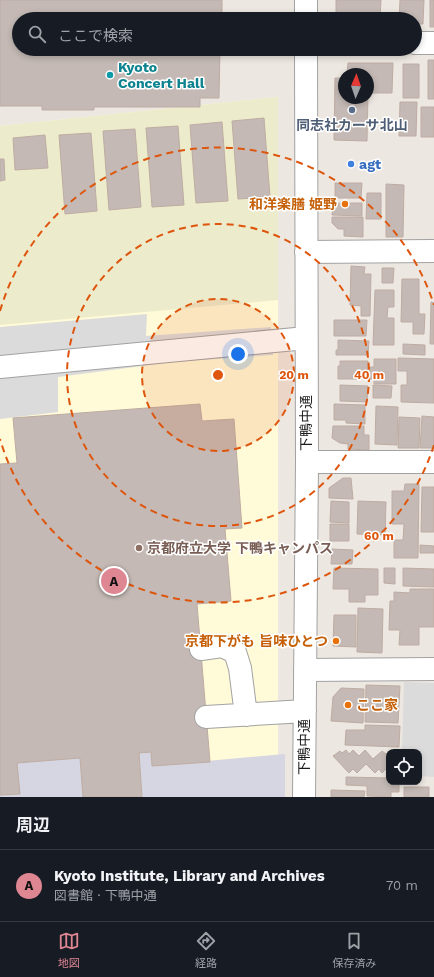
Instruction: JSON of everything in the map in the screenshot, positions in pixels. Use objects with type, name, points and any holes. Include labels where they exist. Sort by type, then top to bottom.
[{"type":"street","points":[[306,0],[306,12]]},
{"type":"street","points":[[422,43],[434,43]]},
{"type":"street","name":"下鴨中通","points":[[304,797],[307,462],[306,56]]},
{"type":"street","points":[[306,252],[434,251]]},
{"type":"street","points":[[0,367],[306,338]]},
{"type":"street","points":[[307,462],[434,462]]},
{"type":"street","points":[[201,649],[222,646],[235,652],[240,668],[246,715]]},
{"type":"street","points":[[305,670],[434,669]]},
{"type":"street","points":[[206,717],[304,711]]},
{"type":"shaded area","name":"京都府立大学 下鴨キャンパス","points":[[278,97],[278,797],[0,797],[0,126]]},
{"type":"shaded area","points":[[147,314],[146,336],[271,327],[273,355],[173,362],[58,377],[58,412],[0,419],[0,327]]},
{"type":"shaded area","points":[[404,682],[434,683],[434,777],[422,776],[422,749],[402,749]]},
{"type":"shaded area","points":[[151,752],[152,766],[285,754],[285,797],[142,797],[139,753]]},
{"type":"shaded area","points":[[80,758],[83,797],[0,797],[0,795],[20,794],[17,763]]},
{"type":"green space","points":[[278,97],[278,300],[0,325],[0,126]]},
{"type":"building","name":"Kyoto Concert Hall","points":[[0,0],[222,0],[222,12],[12,12],[12,56],[220,56],[219,98],[200,98],[200,107],[94,107],[94,110],[42,110],[42,106],[0,106]]},
{"type":"building","points":[[336,0],[381,0],[380,12],[336,12]]},
{"type":"building","points":[[400,0],[424,0],[423,24],[422,12],[399,12]]},
{"type":"building","points":[[430,0],[434,0],[434,27],[430,27]]},
{"type":"building","points":[[428,60],[434,60],[434,99],[428,99]]},
{"type":"building","points":[[348,63],[393,63],[392,93],[374,93],[374,68],[348,68]]},
{"type":"building","points":[[403,64],[419,64],[419,98],[403,98]]},
{"type":"building","points":[[335,78],[338,78],[338,104],[368,104],[367,141],[334,140]]},
{"type":"building","points":[[400,102],[417,102],[416,136],[399,136]]},
{"type":"building","points":[[421,107],[434,107],[434,137],[421,137]]},
{"type":"building","points":[[264,118],[270,197],[238,199],[232,121]]},
{"type":"building","points":[[222,122],[228,201],[196,203],[190,125]]},
{"type":"building","points":[[178,126],[184,205],[152,207],[146,128]]},
{"type":"building","points":[[135,129],[141,207],[109,210],[103,131]]},
{"type":"building","points":[[91,133],[97,211],[65,214],[59,135]]},
{"type":"building","points":[[45,135],[48,168],[15,170],[13,138]]},
{"type":"building","points":[[0,159],[4,159],[5,180],[0,181]]},
{"type":"building","points":[[335,183],[362,183],[361,198],[335,198]]},
{"type":"building","points":[[386,184],[404,185],[403,237],[386,237]]},
{"type":"building","points":[[367,193],[381,193],[381,219],[366,219]]},
{"type":"building","points":[[333,203],[362,203],[362,216],[332,215]]},
{"type":"building","points":[[332,217],[363,217],[363,237],[344,236],[344,229],[338,229],[332,223]]},
{"type":"building","points":[[351,266],[365,267],[364,274],[371,274],[370,316],[361,316],[361,306],[350,305]]},
{"type":"building","points":[[382,268],[394,268],[393,283],[382,283]]},
{"type":"building","points":[[402,279],[419,279],[419,314],[425,314],[424,334],[413,334],[413,322],[401,322]]},
{"type":"building","points":[[375,290],[394,290],[394,307],[388,307],[387,318],[394,318],[394,345],[373,345]]},
{"type":"building","points":[[431,302],[434,303],[434,344],[430,344]]},
{"type":"building","points":[[334,320],[367,320],[366,336],[334,336]]},
{"type":"building","points":[[338,340],[369,341],[368,355],[336,355],[336,350],[338,350]]},
{"type":"building","points":[[403,344],[425,345],[425,355],[403,354]]},
{"type":"building","points":[[398,358],[434,359],[434,403],[401,402],[401,385],[407,385],[407,371],[398,371]]},
{"type":"building","points":[[374,359],[396,359],[396,384],[374,384],[374,379],[369,379],[370,367],[374,367]]},
{"type":"building","points":[[340,361],[368,361],[367,379],[338,379],[338,366],[340,366]]},
{"type":"building","points":[[340,385],[368,386],[367,402],[340,401]]},
{"type":"building","points":[[373,385],[392,386],[391,398],[373,398]]},
{"type":"building","points":[[200,404],[202,421],[234,419],[242,528],[225,529],[231,601],[197,604],[210,762],[152,766],[151,752],[139,753],[142,797],[83,797],[80,758],[17,763],[20,794],[0,795],[0,464],[17,463],[13,418]]},
{"type":"building","points":[[334,404],[365,405],[365,424],[346,423],[346,420],[334,420]]},
{"type":"building","points":[[376,406],[398,407],[397,445],[375,444]]},
{"type":"building","points":[[422,416],[434,417],[434,448],[420,448]]},
{"type":"building","points":[[399,417],[420,418],[419,448],[398,448]]},
{"type":"building","points":[[333,426],[364,426],[364,435],[369,435],[369,450],[348,449],[348,444],[340,443],[332,438]]},
{"type":"building","points":[[343,478],[351,478],[353,499],[329,498],[329,488]]},
{"type":"building","points":[[405,484],[419,484],[418,558],[394,558],[394,540],[403,540],[404,524],[392,524],[392,491],[404,491]]},
{"type":"building","points":[[422,487],[434,487],[434,532],[421,532]]},
{"type":"building","points":[[331,501],[349,502],[349,523],[330,522]]},
{"type":"building","points":[[358,501],[386,502],[385,535],[357,534]]},
{"type":"building","points":[[330,524],[349,524],[349,541],[330,541]]},
{"type":"building","points":[[420,545],[434,546],[434,553],[420,553]]},
{"type":"building","points":[[332,549],[353,550],[352,564],[331,564]]},
{"type":"building","points":[[334,568],[378,569],[378,595],[365,595],[365,602],[349,602],[349,589],[333,589]]},
{"type":"building","points":[[384,568],[395,568],[395,584],[384,583]]},
{"type":"building","points":[[403,568],[434,569],[434,587],[403,586]]},
{"type":"building","points":[[410,589],[434,589],[434,627],[419,627],[419,645],[399,645],[400,630],[389,630],[390,601],[394,601],[394,592],[410,593]]},
{"type":"building","points":[[358,608],[383,609],[382,653],[357,652]]},
{"type":"building","points":[[334,615],[356,615],[356,647],[333,646]]},
{"type":"building","points":[[366,685],[400,686],[398,723],[365,722]]},
{"type":"building","name":"ここ家","points":[[341,688],[364,689],[363,723],[331,721],[333,697]]},
{"type":"building","points":[[365,725],[400,726],[399,747],[345,745],[346,730],[365,730]]},
{"type":"building","points":[[346,750],[349,754],[353,750],[359,756],[365,750],[373,759],[382,751],[386,754],[386,769],[382,773],[379,769],[375,773],[366,764],[357,773],[353,769],[349,773],[333,756],[340,751],[342,753]]},
{"type":"building","points":[[346,777],[386,778],[386,785],[399,785],[399,792],[391,792],[391,797],[367,796],[367,786],[346,785]]},
{"type":"building","points":[[404,787],[429,787],[429,797],[404,797]]},
{"type":"building","points":[[331,790],[365,791],[364,797],[331,797]]},
{"type":"place","name":"Kyoto Concert Hall","points":[[110,75]]},
{"type":"place","name":"同志社カーサ北山","points":[[352,110]]},
{"type":"place","name":"agt","points":[[351,164]]},
{"type":"place","name":"和洋楽膳 姫野","points":[[345,204]]},
{"type":"place","name":"京都府立大学 下鴨キャンパス","points":[[139,548]]},
{"type":"place","name":"Kyoto Institute, Library and Archives","points":[[114,581]]},
{"type":"place","name":"京都下がも 旨味ひとつ","points":[[336,641]]},
{"type":"place","name":"ここ家","points":[[348,705]]}]
